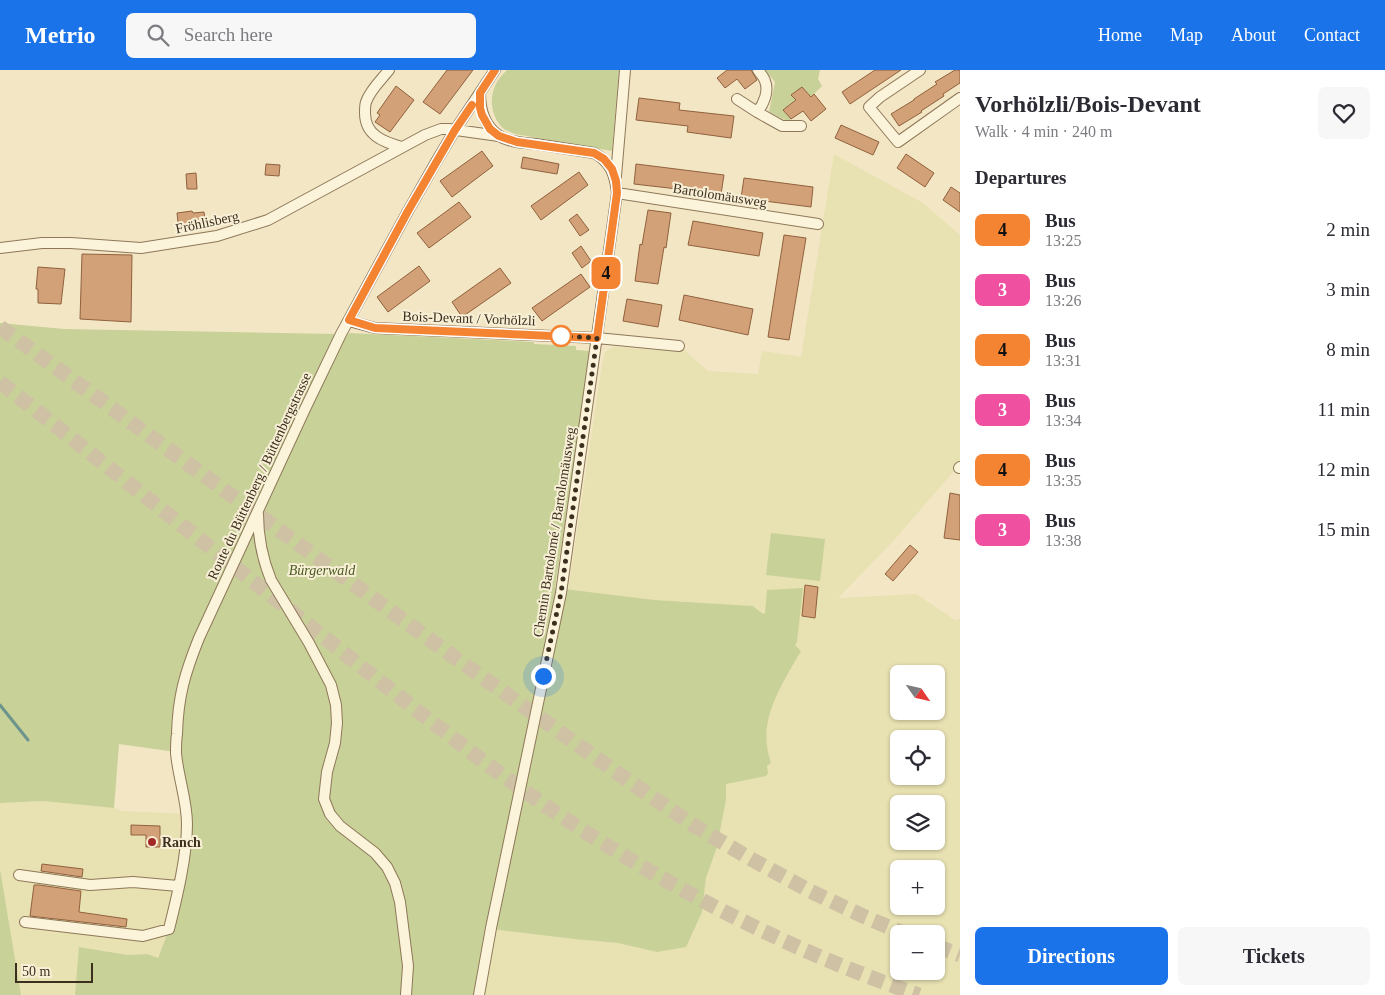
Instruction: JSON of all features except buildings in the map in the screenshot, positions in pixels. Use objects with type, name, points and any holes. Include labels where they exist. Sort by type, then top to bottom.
[{"type":"street","points":[[388,70],[370,93],[365,103],[365,119],[369,129],[377,138],[402,147]]},
{"type":"street","name":"Route du Büttenberg / Büttenbergstrasse","points":[[25,922],[143,936],[169,929],[184,860],[188,824],[176,752],[177,715],[185,674],[199,638],[258,510],[349,320],[408,211],[455,130],[495,70]]},
{"type":"street","points":[[597,338],[617,193],[616,181],[625,70]]},
{"type":"street","points":[[757,112],[761,108],[767,93],[765,80],[758,70]]},
{"type":"street","points":[[920,70],[880,97],[869,107],[898,142],[960,98]]},
{"type":"street","points":[[480,93],[482,115],[490,129],[499,136]]},
{"type":"street","points":[[737,99],[782,126],[801,126]]},
{"type":"street","name":"Fröhlisberg","points":[[0,248],[71,243],[141,248],[217,236],[268,220],[424,135],[441,129],[455,130]]},
{"type":"street","points":[[455,130],[499,136],[517,142],[594,153],[608,163],[616,181]]},
{"type":"street","name":"Bartolomäusweg","points":[[617,193],[818,224]]},
{"type":"street","name":"Bois-Devant / Vorhölzli","points":[[349,320],[375,328],[597,338],[679,346]]},
{"type":"street","name":"Chemin Bartolomé / Bartolomäusweg","points":[[479,995],[491,928],[561,593],[597,338]]},
{"type":"street","points":[[258,510],[258,534],[265,567],[270,580],[322,664],[332,685],[337,723],[335,742],[327,772],[324,799],[330,814],[340,826],[375,853],[387,867],[395,883],[400,902],[408,966],[406,995]]},
{"type":"street","points":[[19,876],[90,885],[133,882],[178,886]]},
{"type":"shaded area","points":[[834,154],[923,203],[960,235],[960,464],[896,538],[839,597],[916,594],[955,620],[960,619],[960,995],[479,995],[491,928],[618,943],[657,952],[702,912],[706,878],[717,847],[726,800],[726,783],[766,776],[767,766],[771,763],[766,739],[770,710],[801,651],[754,606],[655,600],[568,591],[605,352],[614,347],[684,350],[708,371],[758,374],[762,351],[801,357]]},
{"type":"shaded area","points":[[43,801],[114,808],[122,811],[187,814],[169,929],[157,959],[147,954],[128,955],[80,947],[75,995],[21,995],[0,869],[0,803]]},
{"type":"green space","points":[[507,70],[619,70],[612,151],[515,134],[504,129],[496,119],[492,107],[492,94],[497,82]]},
{"type":"green space","points":[[765,70],[820,70],[818,79],[822,86],[811,97],[802,87],[792,95],[796,100],[783,110],[791,120],[789,122],[769,112],[775,82]]},
{"type":"green space","name":"Bürgerwald","points":[[0,323],[64,329],[335,334],[345,338],[349,333],[534,342],[534,344],[576,346],[576,350],[591,351],[555,588],[655,600],[753,606],[763,614],[765,613],[767,590],[803,588],[797,642],[795,645],[801,651],[779,691],[769,718],[767,747],[771,763],[767,766],[768,773],[766,776],[726,784],[726,800],[717,847],[706,878],[702,912],[686,947],[657,952],[618,943],[491,929],[479,995],[75,995],[79,947],[128,955],[147,954],[158,958],[169,929],[187,838],[176,752],[119,744],[114,808],[43,801],[0,803]]},
{"type":"green space","points":[[771,533],[825,539],[820,581],[766,575]]},
{"type":"green space","points":[[0,869],[21,995],[0,995]]},
{"type":"waterway","points":[[0,705],[28,740]]},
{"type":"tunnel","points":[[0,327],[451,655],[693,825],[810,891],[890,928]]},
{"type":"tunnel","points":[[0,382],[415,709],[549,808],[636,863],[728,914],[822,958],[919,995]]},
{"type":"tunnel","points":[[945,949],[960,955]]},
{"type":"bus line","name":"4","points":[[472,105],[455,130],[408,211],[349,320],[375,328],[597,338],[617,193],[614,174],[608,163],[594,153],[517,142],[499,136],[490,129],[480,108],[480,93],[495,70]]},
{"type":"place","name":"Ranch","points":[[152,842]]},
{"type":"route","points":[[543,676],[561,593],[597,338],[561,336]]}]
